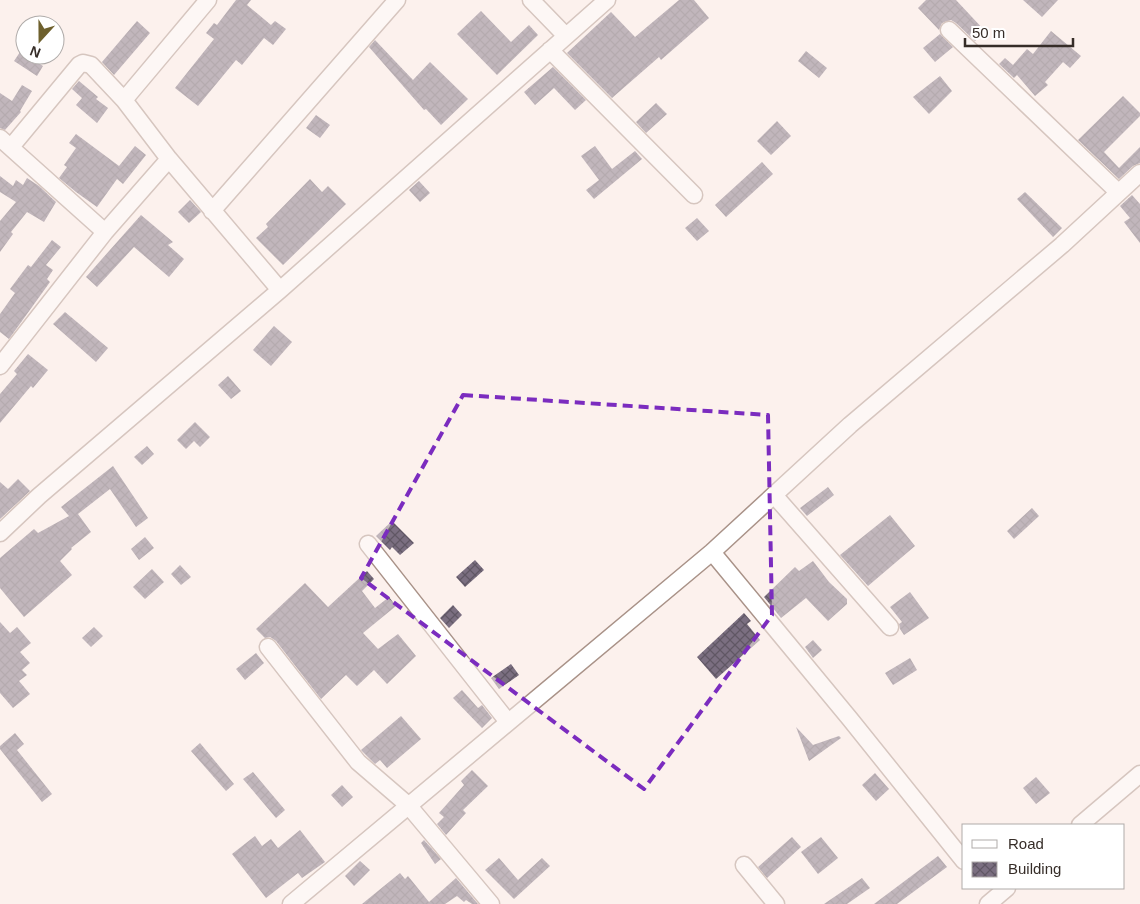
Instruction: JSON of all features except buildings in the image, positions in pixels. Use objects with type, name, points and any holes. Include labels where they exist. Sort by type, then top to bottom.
[{"type":"street","points":[[124,100],[208,0]]},
{"type":"street","points":[[212,212],[397,0]]},
{"type":"street","points":[[531,0],[566,36]]},
{"type":"street","points":[[0,533],[39,496],[280,290],[607,0]]},
{"type":"street","points":[[949,30],[1118,192]]},
{"type":"street","points":[[550,50],[694,195]]},
{"type":"street","points":[[105,232],[4,144],[81,64],[90,65],[124,100],[212,212],[280,290]]},
{"type":"street","points":[[0,366],[105,232],[169,159]]},
{"type":"street","points":[[291,904],[712,552],[850,425],[1062,245],[1140,173]]},
{"type":"street","points":[[774,495],[890,627]]},
{"type":"street","points":[[368,544],[508,722]]},
{"type":"street","points":[[712,552],[962,859]]},
{"type":"street","points":[[268,647],[358,762],[408,805],[490,904]]},
{"type":"street","points":[[1081,824],[1140,774]]},
{"type":"street","points":[[744,865],[776,904]]},
{"type":"street","points":[[992,899],[1006,889]]},
{"type":"highlighted area","points":[[463,395],[768,415],[772,615],[644,789],[361,578]]}]
